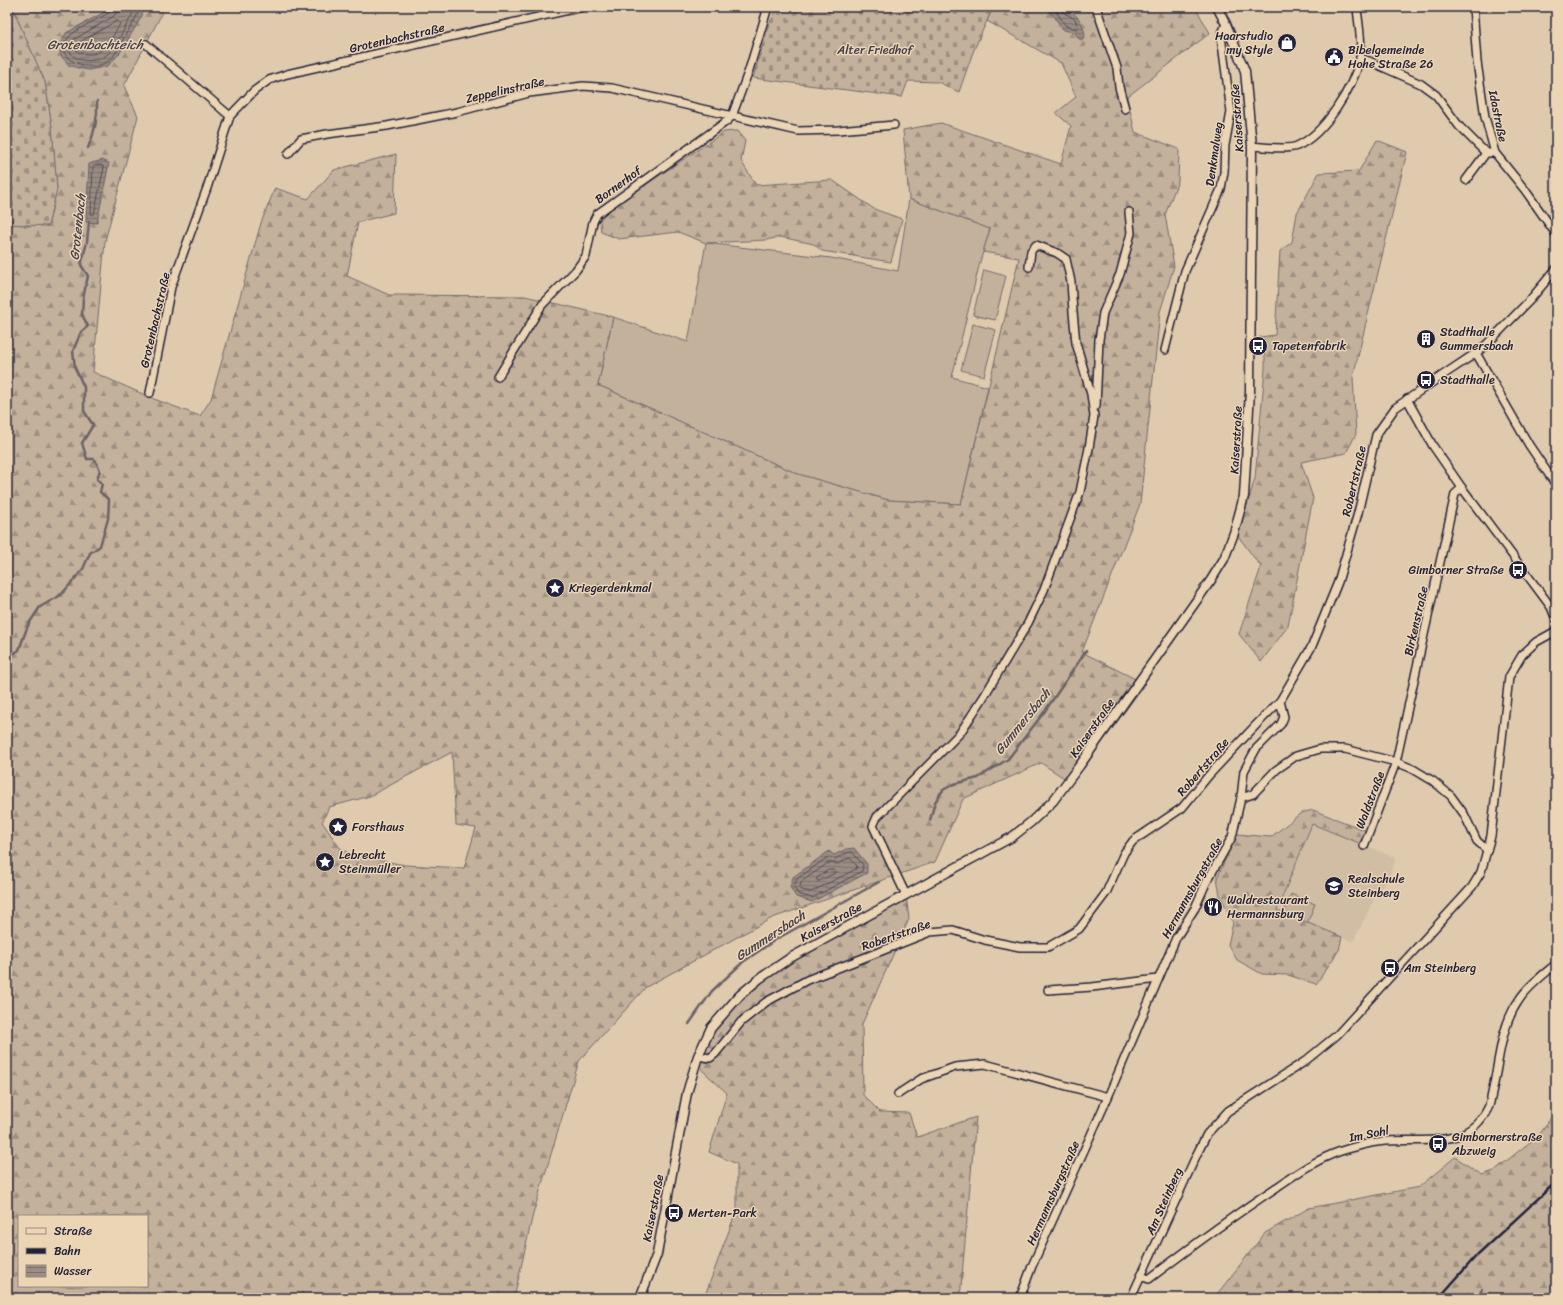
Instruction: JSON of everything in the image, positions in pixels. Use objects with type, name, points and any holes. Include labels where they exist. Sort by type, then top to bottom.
[{"type":"street","name":"Grotenbachstraße","points":[[150,393],[171,287],[207,188],[230,116],[254,91],[269,80],[287,74],[582,7]]},
{"type":"street","points":[[768,7],[749,70],[732,116],[798,131],[838,130],[894,125]]},
{"type":"street","points":[[1096,7],[1117,68],[1125,109]]},
{"type":"street","name":"Kaiserstraße","points":[[640,1298],[657,1254],[687,1093],[698,1056],[711,1028],[740,995],[759,979],[790,958],[1012,837],[1032,822],[1053,801],[1080,765],[1168,642],[1224,560],[1234,533],[1244,496],[1247,466],[1250,391],[1252,146],[1245,72],[1226,24],[1217,7]]},
{"type":"street","points":[[1252,146],[1276,148],[1297,147],[1314,134],[1332,116],[1345,96],[1360,58],[1357,7]]},
{"type":"street","name":"Idastraße","points":[[1473,7],[1478,70],[1485,117],[1495,153],[1525,190],[1556,234]]},
{"type":"street","name":"Denkmalweg","points":[[1165,350],[1185,271],[1221,189],[1224,172],[1225,145],[1232,112],[1221,36],[1226,24]]},
{"type":"street","points":[[146,44],[230,116]]},
{"type":"street","points":[[1360,58],[1421,84],[1436,95],[1459,126],[1486,153],[1495,153]]},
{"type":"street","name":"Zeppelinstraße","points":[[288,154],[301,139],[326,134],[387,126],[457,112],[529,93],[584,86],[612,88],[732,116]]},
{"type":"street","name":"Bornerhof","points":[[498,377],[542,305],[576,270],[586,256],[593,222],[597,214],[732,116]]},
{"type":"street","points":[[1466,180],[1486,153]]},
{"type":"street","points":[[906,895],[873,826],[877,818],[960,732],[983,698],[1028,623],[1044,590],[1080,492],[1096,403],[1099,340],[1103,313],[1120,274],[1130,233],[1129,212]]},
{"type":"street","points":[[1029,267],[1030,251],[1036,245],[1057,253],[1066,259],[1072,282],[1072,312],[1076,343],[1091,394],[1094,416]]},
{"type":"street","name":"Robertstraße","points":[[698,1056],[710,1058],[741,1022],[766,1002],[806,980],[930,932],[953,930],[985,940],[1020,947],[1048,947],[1079,929],[1106,893],[1124,853],[1133,841],[1182,808],[1209,775],[1280,701],[1312,646],[1338,582],[1358,513],[1376,435],[1395,408],[1476,353],[1530,300],[1556,269]]},
{"type":"street","points":[[1476,353],[1529,445],[1556,485]]},
{"type":"street","points":[[1407,399],[1433,446],[1462,488],[1551,607],[1556,619]]},
{"type":"street","name":"Birkenstraße","points":[[1396,762],[1455,494],[1462,488]]},
{"type":"street","name":"Am Steinberg","points":[[1131,1298],[1207,1134],[1228,1111],[1304,1062],[1337,1036],[1420,946],[1472,886],[1481,872],[1491,836],[1509,677],[1522,655],[1536,642],[1556,631]]},
{"type":"street","name":"Hermannsburgstraße","points":[[1020,1298],[1032,1266],[1108,1097],[1176,938],[1195,908],[1206,883],[1232,837],[1241,798],[1244,771],[1256,749],[1280,724],[1284,717],[1280,701]]},
{"type":"street","name":"Waldstraße","points":[[1241,798],[1253,794],[1276,770],[1296,756],[1320,749],[1345,749],[1396,762],[1413,769],[1433,781],[1451,796],[1464,814],[1477,841],[1487,850]]},
{"type":"street","name":"Waldstraße","points":[[1364,846],[1396,762]]},
{"type":"street","name":"Im Sohl","points":[[1141,1276],[1149,1279],[1265,1194],[1312,1164],[1340,1152],[1383,1141],[1449,1139],[1470,1130],[1486,1114],[1490,1106],[1509,1016],[1519,999],[1535,982],[1556,964]]},
{"type":"street","points":[[1048,990],[1092,987],[1158,979]]},
{"type":"street","points":[[898,1094],[921,1079],[955,1067],[985,1064],[1108,1097]]},
{"type":"shaded area","name":"Realschule Steinberg","points":[[1312,824],[1396,858],[1387,881],[1378,891],[1353,942],[1277,910]]},
{"type":"green space","points":[[7,7],[12,7],[45,82],[52,127],[57,189],[48,226],[7,224]]},
{"type":"green space","points":[[12,7],[114,7],[66,33],[88,70],[108,66],[143,7],[164,7],[124,86],[138,116],[105,241],[93,372],[154,399],[200,416],[211,399],[261,223],[275,188],[308,199],[334,170],[396,154],[394,213],[358,222],[347,276],[389,295],[525,296],[613,317],[598,385],[798,474],[888,500],[961,504],[1019,258],[983,252],[990,229],[909,199],[903,130],[941,123],[1061,164],[1071,126],[1056,113],[1076,97],[1061,63],[987,21],[993,7],[1195,7],[1210,33],[1127,97],[1135,132],[1179,149],[1178,181],[1165,215],[1174,266],[1160,312],[1140,504],[1082,652],[1145,684],[1072,783],[1041,763],[963,799],[935,862],[772,918],[646,987],[579,1061],[533,1214],[514,1298],[7,1298],[7,224],[48,226],[57,189],[52,127],[45,82]],"holes":[[[452,752],[456,825],[476,828],[464,868],[405,865],[352,855],[340,848],[322,822],[329,807],[370,796]]]},
{"type":"green space","name":"Alter Friedhof","points":[[779,7],[993,7],[973,52],[959,92],[938,82],[908,81],[902,97],[753,78],[769,24]]},
{"type":"green space","points":[[737,131],[745,141],[741,161],[756,185],[832,180],[874,209],[902,219],[891,262],[822,251],[814,244],[780,237],[766,240],[706,243],[678,232],[619,239],[601,232],[600,220],[610,209],[724,132]]},
{"type":"green space","points":[[1377,140],[1407,152],[1353,377],[1356,434],[1346,453],[1301,462],[1313,498],[1288,626],[1261,662],[1239,634],[1261,567],[1238,536],[1255,478],[1265,369],[1265,357],[1260,337],[1275,335],[1280,251],[1292,242],[1297,213],[1319,173],[1359,171]]},
{"type":"green space","points":[[909,199],[990,229],[980,262],[952,377],[988,387],[961,504],[888,500],[798,474],[598,385],[613,317],[688,342],[706,243],[831,258],[898,271]]},
{"type":"green space","points":[[984,270],[1006,276],[995,320],[973,315]]},
{"type":"green space","points":[[973,324],[996,330],[984,376],[961,370]]},
{"type":"green space","points":[[1313,810],[1367,831],[1359,843],[1312,824],[1277,910],[1342,937],[1339,950],[1316,984],[1288,975],[1262,974],[1237,960],[1228,945],[1233,922],[1220,895],[1217,878],[1237,834],[1271,837],[1301,813]]},
{"type":"green space","points":[[1291,894],[1315,904],[1298,946],[1275,935]]},
{"type":"green space","points":[[906,895],[909,919],[862,1024],[863,1095],[880,1112],[909,1113],[917,1137],[976,1117],[960,1298],[704,1298],[737,1209],[737,1164],[709,1152],[727,1093],[702,1070],[698,1056],[711,1028],[759,979]]},
{"type":"green space","points":[[1556,1110],[1556,1298],[1214,1298],[1265,1233],[1309,1208],[1419,1187],[1455,1157],[1482,1175],[1494,1171],[1540,1134]]},
{"type":"water","name":"Grotenbachteich","points":[[114,7],[143,7],[142,16],[120,53],[108,66],[88,70],[69,65],[61,56],[60,43],[66,33]]},
{"type":"water","points":[[1049,7],[1062,7],[1075,14],[1083,27],[1085,37],[1081,40],[1075,33],[1064,30],[1054,16],[1049,12]]},
{"type":"water","points":[[102,160],[109,163],[97,223],[86,222],[89,164]]},
{"type":"water","points":[[854,848],[867,864],[867,873],[812,902],[796,897],[790,887],[793,877],[829,851],[834,855],[846,849]]},
{"type":"waterway","name":"Grotenbach","points":[[88,148],[96,125],[97,101]]},
{"type":"waterway","name":"Grotenbach","points":[[7,658],[19,650],[28,625],[40,607],[61,595],[83,569],[90,553],[100,546],[108,519],[109,500],[100,492],[102,484],[97,479],[100,470],[94,459],[87,459],[82,443],[93,425],[84,411],[84,387],[75,368],[73,351],[81,332],[88,326],[82,315],[83,298],[88,276],[81,265],[87,242],[89,221]]},
{"type":"waterway","name":"Gummersbach","points":[[930,820],[935,802],[943,790],[954,784],[978,778],[1008,759],[1045,711],[1086,651]]},
{"type":"waterway","name":"Gummersbach","points":[[689,1024],[712,991],[743,962],[775,940],[879,882]]},
{"type":"waterway","points":[[1480,1298],[1479,1295],[1482,1289]]},
{"type":"railway","points":[[1439,1298],[1478,1254],[1556,1182]]},
{"type":"place","name":"Haarstudio my Style","points":[[1287,43]]},
{"type":"place","name":"Bibelgemeinde Hohe Straße 26","points":[[1334,57]]},
{"type":"place","name":"Stadthalle Gummersbach","points":[[1426,339]]},
{"type":"place","name":"Tapetenfabrik","points":[[1258,346]]},
{"type":"place","name":"Stadthalle","points":[[1426,380]]},
{"type":"place","name":"Gimborner Straße","points":[[1518,570]]},
{"type":"place","name":"Kriegerdenkmal","points":[[555,588]]},
{"type":"place","name":"Forsthaus","points":[[338,827]]},
{"type":"place","name":"Lebrecht Steinmüller","points":[[325,862]]},
{"type":"place","name":"Realschule Steinberg","points":[[1334,886]]},
{"type":"place","name":"Waldrestaurant Hermannsburg","points":[[1213,907]]},
{"type":"place","name":"Am Steinberg","points":[[1390,968]]},
{"type":"place","name":"Gimbornerstraße Abzweig","points":[[1438,1144]]},
{"type":"place","name":"Merten-Park","points":[[674,1213]]}]
